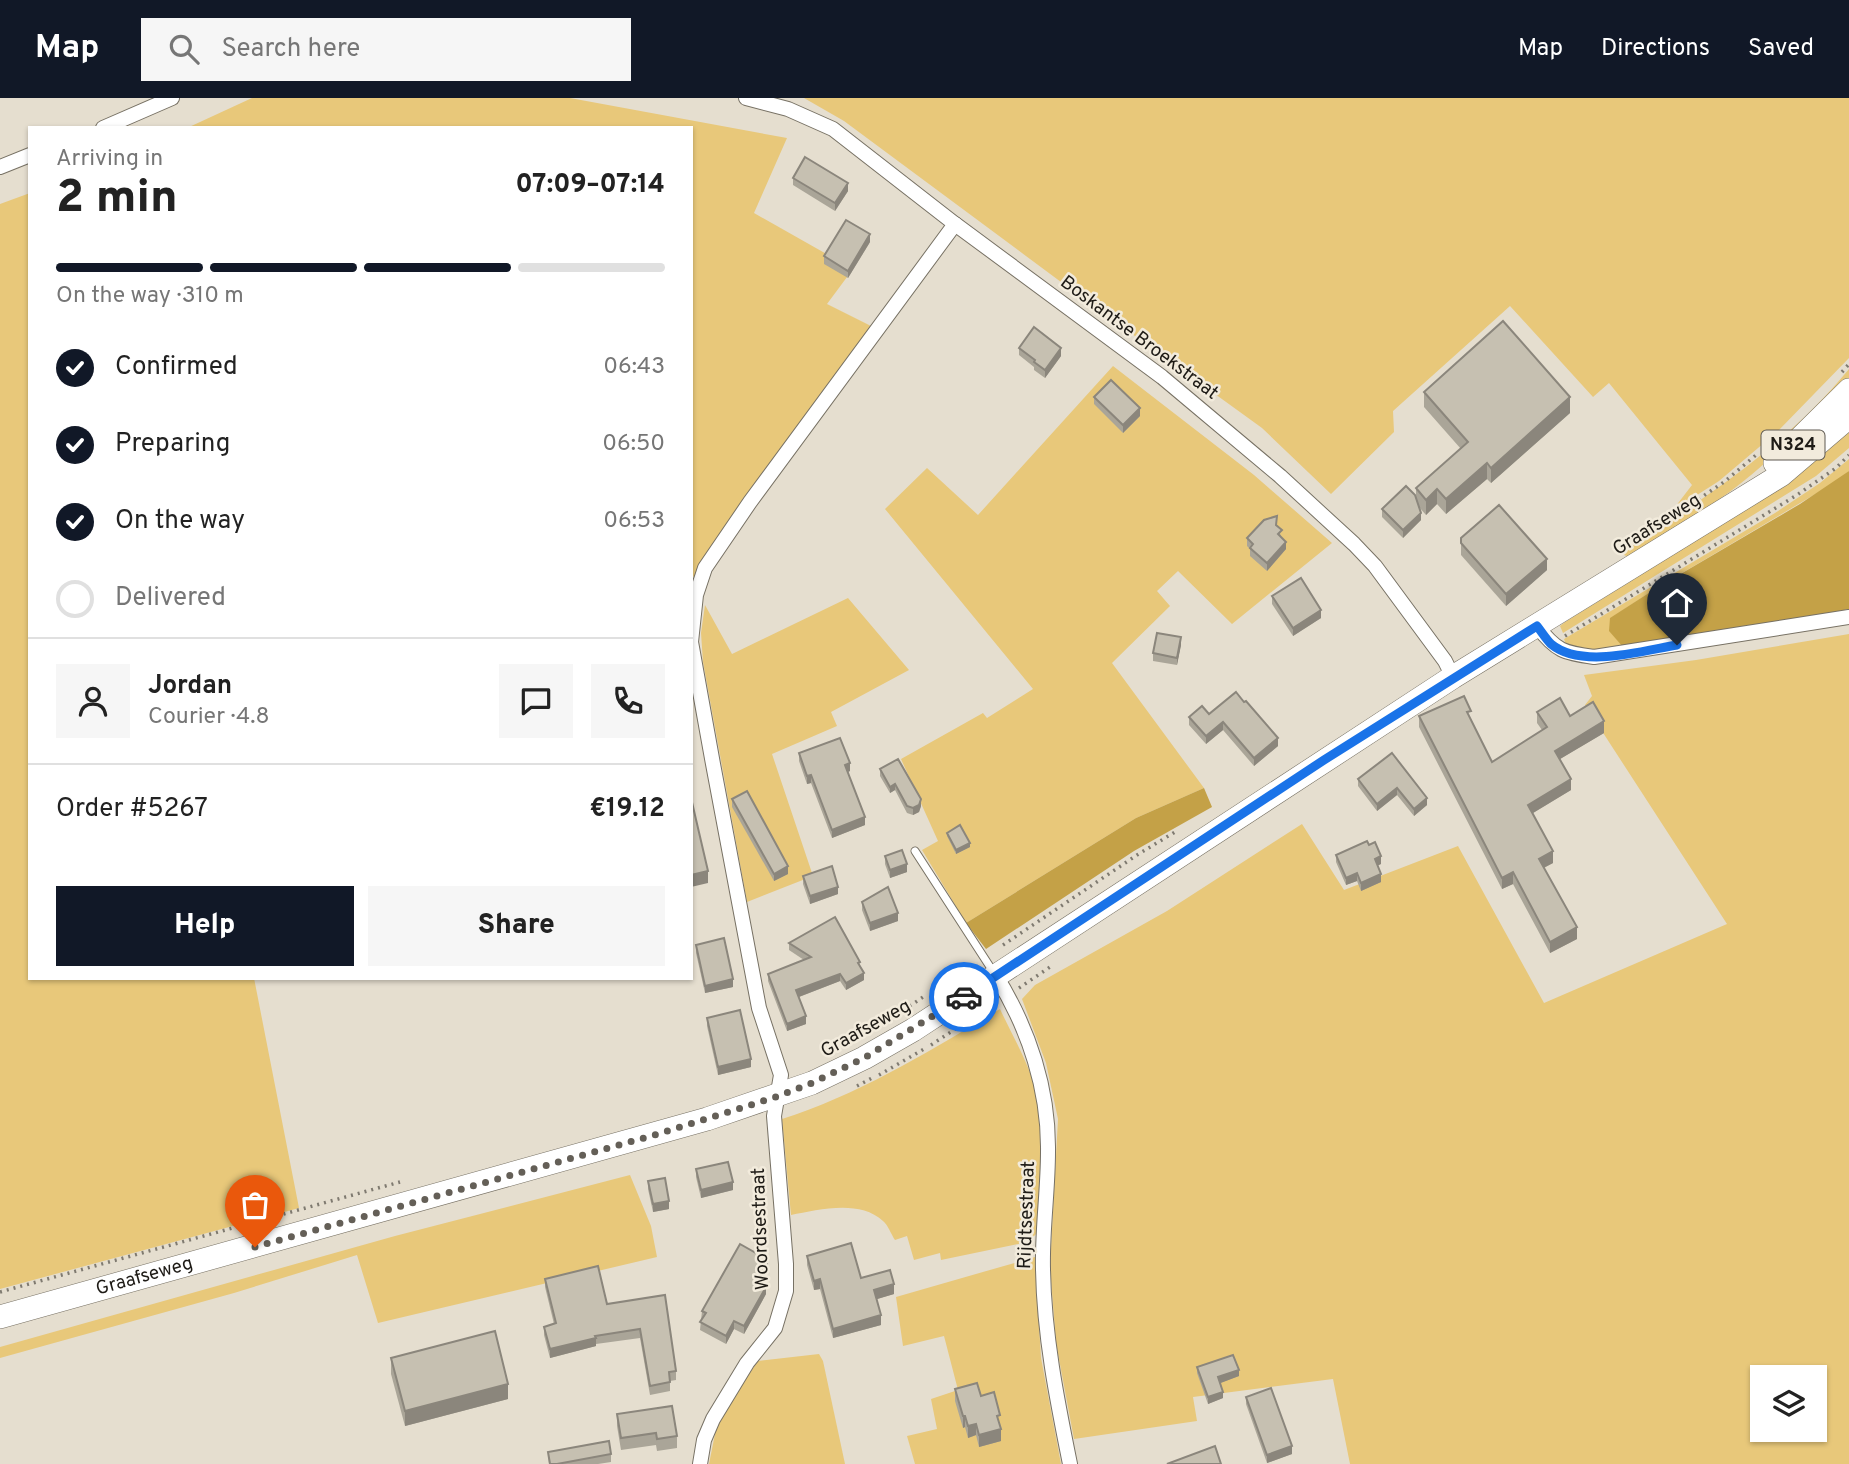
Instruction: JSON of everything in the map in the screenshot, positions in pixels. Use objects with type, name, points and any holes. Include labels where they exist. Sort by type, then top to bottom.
[{"type":"main road","name":"Graafseweg","points":[[1739,500],[1843,384]]},
{"type":"main road","name":"Graafseweg","points":[[0,1317],[538,1168],[776,1097],[864,1058],[913,1030],[1453,677],[1544,635],[1739,500],[1781,475],[1849,417]]},
{"type":"street","points":[[108,126],[172,98]]},
{"type":"street","name":"Boskantse Broekstraat","points":[[746,98],[789,109],[833,129],[955,224],[1162,377],[1308,501],[1375,566],[1445,661],[1453,677]]},
{"type":"street","points":[[0,167],[28,156]]},
{"type":"street","name":"Woordsestraat","points":[[693,623],[696,595],[705,568],[750,502],[955,224]]},
{"type":"street","points":[[1544,635],[1572,654],[1613,656],[1849,617]]},
{"type":"street","name":"Woordsestraat","points":[[693,653],[759,1008],[781,1075],[774,1116],[786,1291],[775,1328],[761,1349],[747,1363],[713,1419],[704,1440],[700,1464]]},
{"type":"street","name":"Rijdtsestraat","points":[[996,976],[1015,1011],[1035,1061],[1044,1093],[1048,1154],[1043,1269],[1045,1311],[1048,1350],[1070,1464]]},
{"type":"lane","points":[[915,851],[996,976]]},
{"type":"path","points":[[1843,384],[1849,364]]},
{"type":"path","name":"Graafseweg","points":[[1672,517],[1724,482],[1765,449]]},
{"type":"path","points":[[1544,635],[1684,562],[1797,495],[1836,468],[1849,455]]},
{"type":"path","name":"Graafseweg","points":[[893,1017],[932,991]]},
{"type":"shaded area","points":[[252,98],[570,98],[787,138],[754,213],[853,269],[827,304],[871,326],[693,577],[693,126],[191,126]]},
{"type":"shaded area","points":[[804,98],[1849,98],[1849,358],[1777,432],[1719,481],[1672,511],[1692,485],[1609,383],[1593,397],[1510,306],[1393,411],[1394,432],[1331,494],[1262,428],[844,121]]},
{"type":"shaded area","points":[[28,194],[28,980],[254,980],[299,1208],[0,1289],[0,204]]},
{"type":"shaded area","points":[[1113,366],[1254,475],[1332,543],[1232,624],[1178,571],[1157,591],[1170,606],[1112,663],[1204,788],[1136,818],[966,923],[922,850],[938,841],[901,759],[983,713],[987,718],[1033,689],[885,509],[927,468],[978,515]]},
{"type":"shaded area","points":[[1849,369],[1849,382],[1788,442],[1735,488],[1629,557],[1619,553],[1712,492],[1770,448],[1824,397]]},
{"type":"shaded area","points":[[1849,424],[1849,448],[1816,476],[1563,633],[1560,626],[1565,622],[1737,515]]},
{"type":"shaded area","points":[[1849,459],[1849,471],[1839,480],[1611,618],[1623,647],[1589,652],[1566,645],[1564,639],[1775,513],[1820,483]]},
{"type":"shaded area","points":[[1849,471],[1849,609],[1742,631],[1623,647],[1609,631],[1610,618],[1800,504]]},
{"type":"shaded area","points":[[848,598],[909,670],[831,712],[837,726],[772,754],[813,876],[747,902],[703,662],[701,633],[705,605],[732,654]]},
{"type":"shaded area","points":[[1849,634],[1849,1464],[1350,1464],[1333,1379],[1193,1397],[1197,1421],[1074,1439],[1056,1343],[1050,1267],[1058,1119],[1046,1063],[1022,999],[1035,985],[1167,911],[1302,824],[1344,890],[1458,846],[1544,1003],[1727,924],[1585,705],[1592,696],[1584,675],[1696,660]]},
{"type":"shaded area","points":[[1204,788],[1212,807],[1134,851],[986,949],[966,923],[1136,818]]},
{"type":"shaded area","points":[[1000,1009],[1032,1079],[1041,1120],[1042,1152],[1037,1233],[1028,1242],[941,1260],[940,1253],[914,1260],[907,1236],[895,1240],[883,1221],[873,1214],[838,1208],[791,1215],[782,1119],[867,1084],[921,1056]]},
{"type":"shaded area","points":[[630,1175],[651,1226],[657,1257],[378,1323],[357,1255],[234,1293],[0,1358],[0,1347],[395,1236]]},
{"type":"shaded area","points":[[1035,1257],[1041,1358],[1061,1464],[915,1464],[907,1436],[937,1429],[931,1399],[958,1390],[944,1336],[903,1346],[896,1297]]},
{"type":"shaded area","points":[[819,1354],[823,1361],[845,1464],[709,1464],[716,1429],[735,1394],[758,1361]]},
{"type":"building","points":[[805,157],[848,183],[835,203],[793,178]]},
{"type":"building","points":[[846,220],[870,234],[848,271],[824,256]]},
{"type":"building","points":[[1503,321],[1570,397],[1491,468],[1487,463],[1446,499],[1437,489],[1426,500],[1416,488],[1468,442],[1424,392]]},
{"type":"building","points":[[1034,327],[1061,348],[1045,370],[1019,348]]},
{"type":"building","points":[[1111,380],[1140,408],[1123,425],[1094,397]]},
{"type":"building","points":[[1406,486],[1415,495],[1421,513],[1403,530],[1382,509]]},
{"type":"building","points":[[1499,505],[1547,559],[1506,594],[1461,543],[1461,538]]},
{"type":"building","points":[[1277,516],[1276,525],[1282,530],[1278,534],[1286,542],[1267,563],[1250,548],[1253,544],[1247,538],[1264,520]]},
{"type":"building","points":[[1301,578],[1321,610],[1293,628],[1272,596]]},
{"type":"building","points":[[1157,633],[1181,637],[1177,658],[1153,653]]},
{"type":"building","points":[[1236,692],[1278,738],[1254,758],[1223,722],[1206,736],[1189,717],[1202,706],[1209,714]]},
{"type":"building","points":[[1464,696],[1471,711],[1467,712],[1492,762],[1547,727],[1537,712],[1560,698],[1570,716],[1593,702],[1604,721],[1555,751],[1571,779],[1528,805],[1553,851],[1539,859],[1577,927],[1550,942],[1513,872],[1502,878],[1419,716]]},
{"type":"building","points":[[840,738],[850,763],[845,765],[865,817],[832,830],[811,775],[807,776],[799,753]]},
{"type":"building","points":[[1392,753],[1427,798],[1414,809],[1397,788],[1377,804],[1358,779]]},
{"type":"building","points":[[898,759],[921,799],[919,805],[913,808],[907,806],[895,784],[890,787],[880,769]]},
{"type":"building","points":[[747,791],[788,866],[774,874],[732,799]]},
{"type":"building","points":[[693,807],[708,871],[693,875]]},
{"type":"building","points":[[960,825],[970,843],[956,850],[947,833]]},
{"type":"building","points":[[1367,841],[1369,845],[1375,842],[1381,856],[1375,859],[1381,874],[1361,883],[1357,873],[1346,878],[1336,855]]},
{"type":"building","points":[[902,850],[907,864],[890,870],[885,856]]},
{"type":"building","points":[[832,866],[838,887],[810,896],[803,876]]},
{"type":"building","points":[[888,887],[898,913],[870,923],[862,902]]},
{"type":"building","points":[[835,917],[864,973],[846,983],[840,974],[796,990],[806,1016],[787,1024],[768,974],[811,957],[789,943]]},
{"type":"building","points":[[724,938],[733,979],[705,986],[696,945]]},
{"type":"building","points":[[740,1010],[751,1059],[718,1067],[707,1018]]},
{"type":"building","points":[[728,1162],[733,1182],[701,1190],[696,1169]]},
{"type":"building","points":[[665,1178],[669,1201],[653,1204],[648,1181]]},
{"type":"building","points":[[851,1243],[861,1278],[890,1270],[894,1284],[874,1290],[881,1315],[833,1329],[820,1279],[814,1281],[807,1256]]},
{"type":"building","points":[[740,1244],[768,1260],[756,1281],[766,1287],[744,1326],[734,1321],[726,1336],[700,1322],[706,1313],[702,1311]]},
{"type":"building","points":[[598,1266],[607,1304],[665,1295],[676,1371],[669,1372],[670,1382],[650,1386],[640,1329],[595,1336],[596,1338],[550,1349],[544,1327],[556,1323],[545,1279]]},
{"type":"building","points":[[495,1331],[508,1384],[405,1411],[391,1358]]},
{"type":"building","points":[[1233,1355],[1239,1370],[1218,1377],[1223,1392],[1208,1397],[1197,1367]]},
{"type":"building","points":[[977,1383],[981,1396],[994,1392],[1001,1429],[979,1435],[976,1424],[968,1426],[955,1389]]},
{"type":"building","points":[[1271,1388],[1292,1446],[1267,1455],[1246,1397]]},
{"type":"building","points":[[672,1406],[677,1436],[657,1439],[656,1433],[621,1438],[617,1414]]},
{"type":"building","points":[[609,1441],[611,1454],[550,1464],[548,1452]]},
{"type":"building","points":[[1215,1446],[1221,1464],[1167,1464]]},
{"type":"way so far","points":[[255,1247],[651,1136],[776,1097],[864,1058],[964,997]]},
{"type":"route","points":[[964,997],[1324,760],[1537,626],[1551,644],[1572,654],[1594,657],[1677,645]]}]
